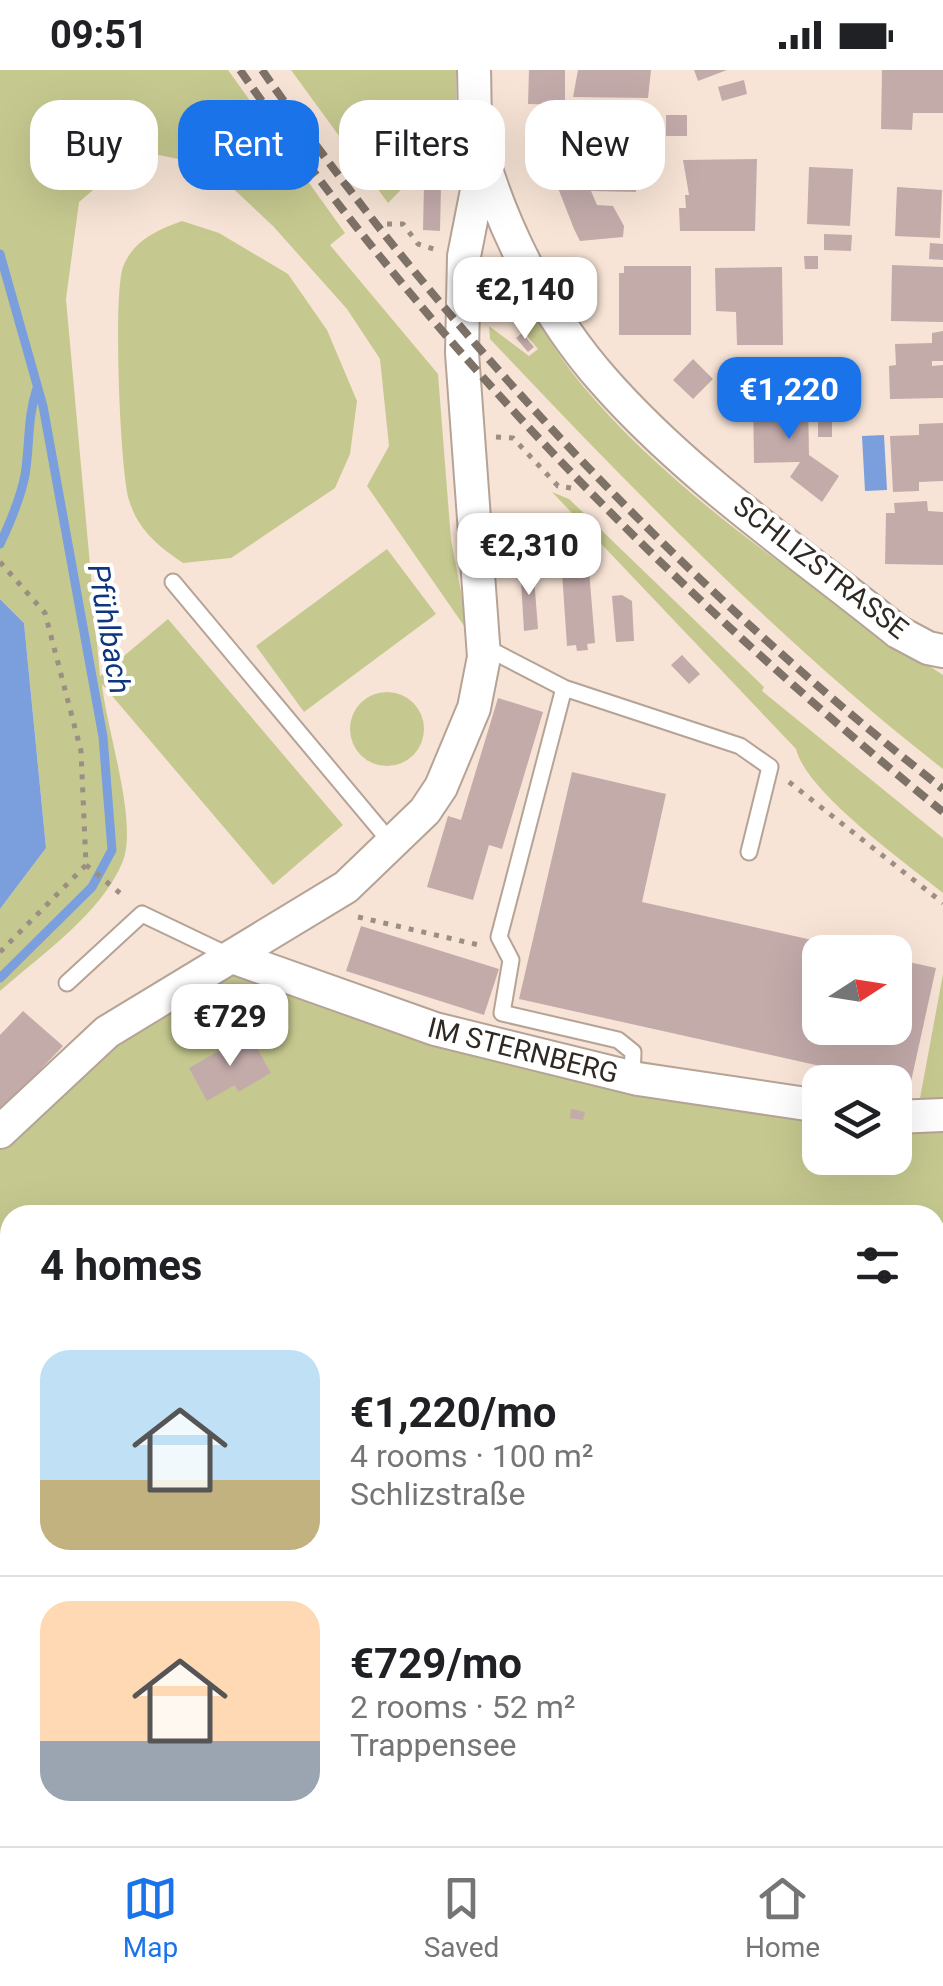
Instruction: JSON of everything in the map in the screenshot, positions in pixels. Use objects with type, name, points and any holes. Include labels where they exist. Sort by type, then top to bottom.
[{"type":"street","name":"SCHLIZSTRASSE","points":[[474,70],[476,100]]},
{"type":"street","points":[[0,1132],[107,1032],[318,908],[393,845],[425,811],[458,750],[474,708],[485,647],[470,514],[462,339],[464,256],[477,190]]},
{"type":"street","name":"SCHLIZSTRASSE","points":[[495,190],[515,242],[542,294],[601,378],[662,440],[898,632],[928,648],[943,651]]},
{"type":"street","name":"IM STERNBERG","points":[[235,958],[435,1029],[632,1078],[802,1103]]},
{"type":"street","points":[[912,1116],[943,1115]]},
{"type":"lane","points":[[173,582],[393,845]]},
{"type":"lane","points":[[485,647],[564,688],[740,746],[770,768],[749,852]]},
{"type":"lane","points":[[564,688],[499,937],[511,960],[502,1013],[618,1040],[633,1052],[632,1078]]},
{"type":"lane","points":[[67,983],[142,914],[235,958]]},
{"type":"path","points":[[388,224],[403,224],[418,244],[444,252]]},
{"type":"path","points":[[485,438],[513,438],[558,486],[577,489]]},
{"type":"path","points":[[0,952],[86,865],[82,751],[46,613],[3,564]]},
{"type":"path","points":[[770,768],[943,903]]},
{"type":"path","points":[[86,865],[110,882]]},
{"type":"path","points":[[318,908],[506,952]]},
{"type":"green space","points":[[0,70],[228,70],[250,100],[178,100],[178,159],[158,155],[158,100],[30,100],[30,190],[93,190],[79,202],[66,299],[100,676],[168,619],[343,825],[273,885],[102,684],[127,823],[123,861],[86,915],[0,991],[0,909],[46,848],[24,623],[0,599]]},
{"type":"green space","points":[[291,70],[456,70],[456,100],[339,100],[339,136],[319,108],[319,100],[313,100]]},
{"type":"green space","points":[[235,190],[314,190],[345,233],[330,245],[438,374],[451,540],[469,633],[367,486],[389,446],[380,359],[347,309],[273,226]]},
{"type":"green space","points":[[379,190],[401,190],[388,203]]},
{"type":"green space","points":[[182,221],[219,233],[288,274],[327,330],[357,401],[350,454],[335,488],[231,558],[183,563],[150,536],[129,500],[118,345],[120,284],[127,258],[147,238]]},
{"type":"green space","points":[[493,264],[505,264],[571,371],[661,466],[752,542],[943,675],[943,769],[765,617],[490,339],[489,326],[529,356],[538,349],[489,291]]},
{"type":"green space","points":[[552,492],[569,499],[764,687],[762,691],[943,838],[943,893],[837,806],[804,766],[796,749]]},
{"type":"green space","points":[[387,549],[436,614],[304,712],[256,646]]},
{"type":"green space","points":[[387,692],[401,694],[413,703],[422,715],[422,743],[413,755],[401,764],[387,766],[373,764],[361,755],[352,743],[350,729],[352,715],[361,703],[373,694]]},
{"type":"green space","points":[[264,950],[306,976],[485,1034],[802,1089],[802,1175],[912,1175],[912,1108],[918,1109],[943,974],[943,1205],[0,1205],[0,1131],[72,1061]]},
{"type":"water","points":[[884,435],[887,490],[865,491],[862,436]]},
{"type":"water","points":[[0,599],[24,623],[46,848],[0,909]]},
{"type":"building","points":[[529,70],[565,70],[565,100],[528,100]]},
{"type":"building","points":[[578,70],[651,70],[648,98],[573,97]]},
{"type":"building","points":[[694,70],[727,70],[698,81]]},
{"type":"building","points":[[882,70],[943,70],[943,113],[913,113],[912,130],[881,129]]},
{"type":"building","points":[[744,80],[747,94],[722,101],[718,87]]},
{"type":"building","points":[[666,115],[687,115],[687,136],[666,136]]},
{"type":"building","points":[[757,159],[755,231],[680,231],[679,208],[686,208],[685,195],[689,195],[683,160]]},
{"type":"building","points":[[809,167],[853,169],[850,226],[807,224]]},
{"type":"building","points":[[897,187],[942,190],[940,238],[895,236]]},
{"type":"building","points":[[424,190],[441,190],[440,231],[423,230]]},
{"type":"building","points":[[559,190],[636,190],[591,191],[597,205],[613,206],[624,226],[623,237],[580,241]]},
{"type":"building","points":[[824,234],[852,235],[851,251],[824,250]]},
{"type":"building","points":[[930,243],[943,244],[943,260],[929,259]]},
{"type":"building","points":[[804,256],[818,256],[818,269],[805,269]]},
{"type":"building","points":[[892,265],[943,267],[943,322],[891,321]]},
{"type":"building","points":[[624,266],[691,266],[691,335],[619,335],[619,273],[624,273]]},
{"type":"building","points":[[782,267],[783,345],[737,345],[736,312],[716,311],[715,268]]},
{"type":"building","points":[[943,331],[943,361],[932,361],[932,366],[943,365],[943,398],[890,399],[889,366],[896,365],[895,344],[932,343],[932,333]]},
{"type":"building","points":[[522,333],[534,347],[528,352],[516,338]]},
{"type":"building","points":[[693,359],[713,379],[693,399],[673,380]]},
{"type":"building","points":[[808,397],[809,455],[839,476],[822,502],[790,477],[800,462],[754,463],[753,398]]},
{"type":"building","points":[[832,418],[832,437],[818,437],[818,419]]},
{"type":"building","points":[[943,423],[943,481],[919,482],[919,491],[893,492],[890,436],[919,435],[919,424]]},
{"type":"building","points":[[927,501],[928,511],[943,512],[943,565],[885,564],[886,513],[895,513],[894,503]]},
{"type":"building","points":[[520,565],[533,565],[538,629],[524,631]]},
{"type":"building","points":[[589,570],[595,643],[587,644],[588,650],[577,651],[576,645],[567,646],[562,572]]},
{"type":"building","points":[[622,595],[632,601],[634,641],[616,642],[612,596]]},
{"type":"building","points":[[682,655],[700,674],[689,684],[671,665]]},
{"type":"building","points":[[498,698],[543,712],[502,849],[489,845],[473,900],[427,887],[448,816],[461,820]]},
{"type":"building","points":[[572,772],[666,794],[642,902],[802,938],[802,1045],[912,1045],[912,963],[936,968],[912,1077],[912,1065],[816,1065],[519,999]]},
{"type":"building","points":[[361,926],[499,969],[484,1015],[346,971]]},
{"type":"building","points":[[23,1011],[63,1046],[0,1112],[0,1035]]},
{"type":"building","points":[[249,1034],[271,1073],[238,1092],[235,1085],[207,1101],[189,1068]]},
{"type":"building","points":[[571,1109],[585,1112],[583,1120],[570,1118]]},
{"type":"waterway","name":"Pfühlbach","points":[[0,254],[43,406],[103,737],[112,850],[92,887],[0,978]]},
{"type":"waterway","points":[[0,544],[23,484],[37,388]]},
{"type":"railway","points":[[240,70],[395,275],[565,466],[748,645],[943,812]]},
{"type":"railway","points":[[262,70],[411,268],[576,455],[754,629],[943,789]]}]
